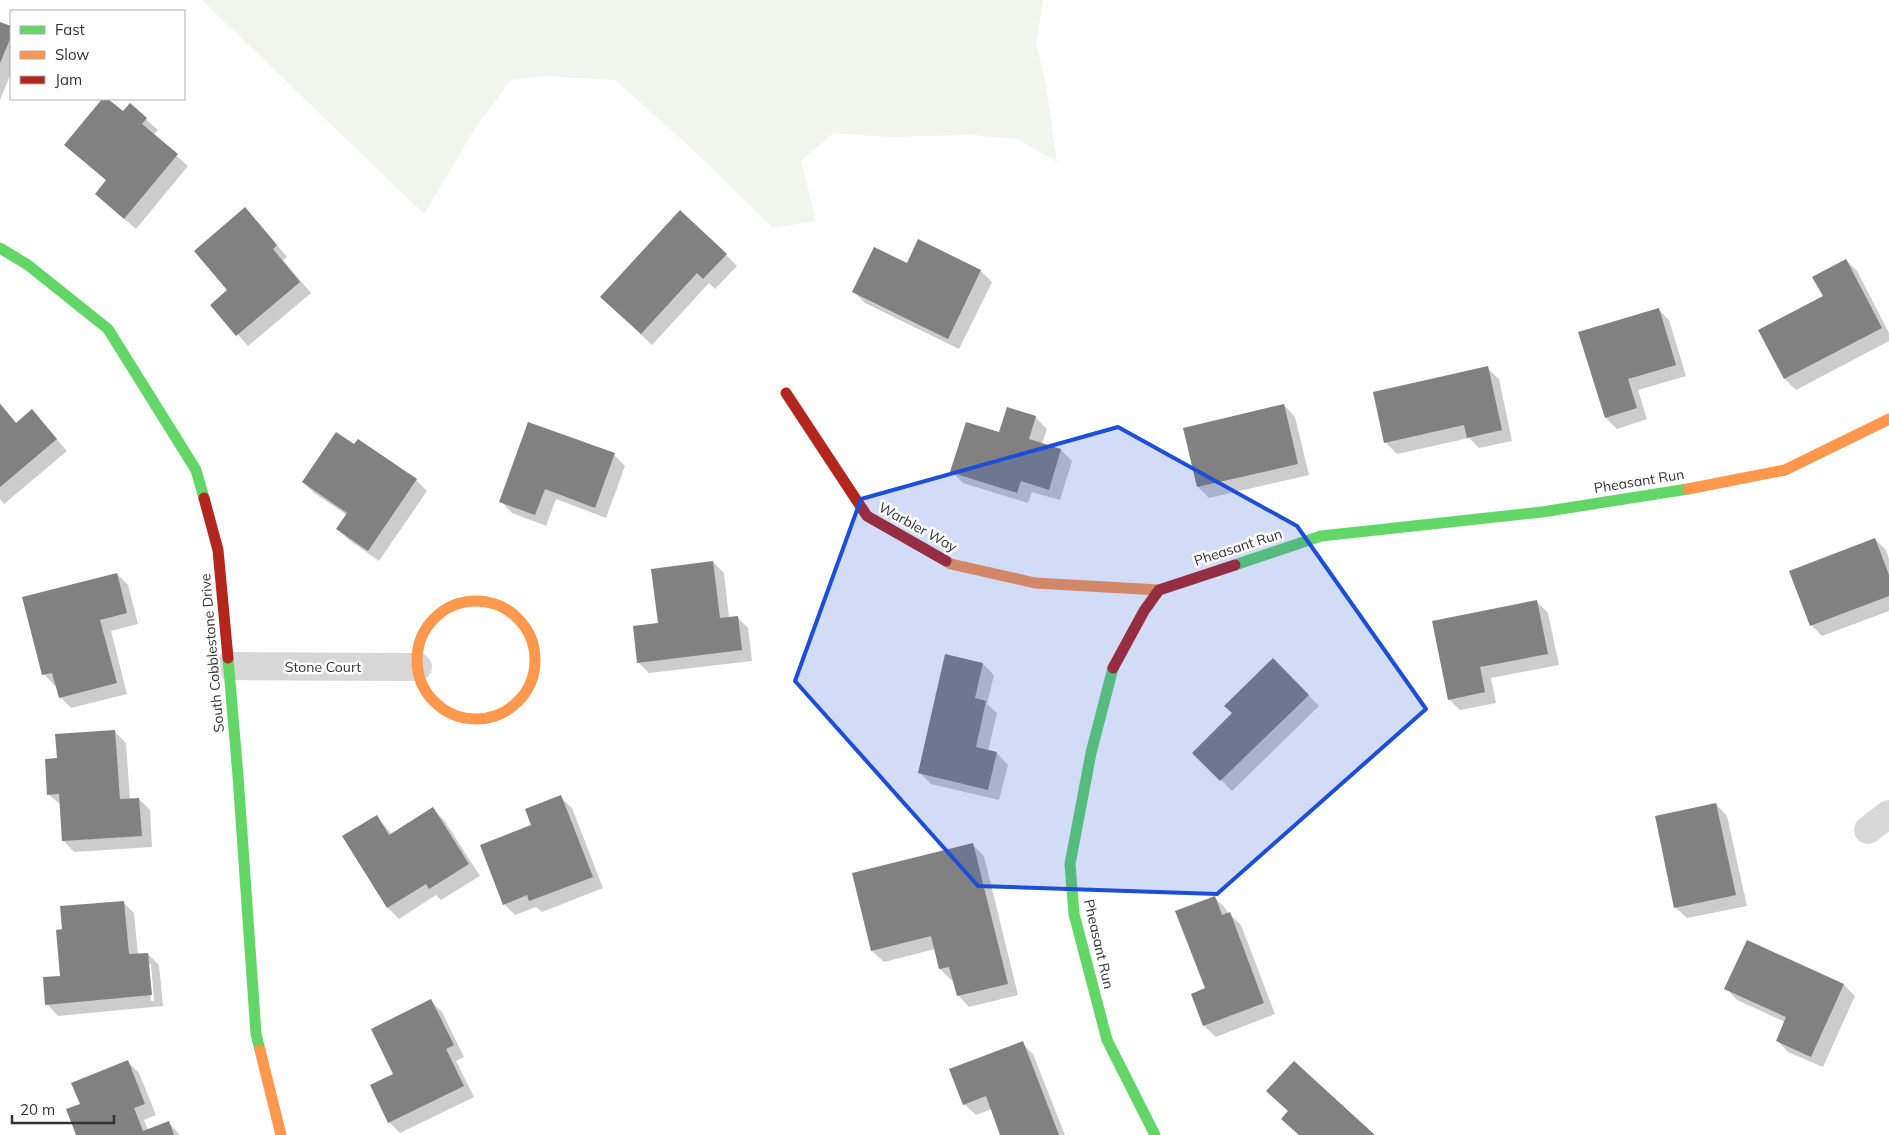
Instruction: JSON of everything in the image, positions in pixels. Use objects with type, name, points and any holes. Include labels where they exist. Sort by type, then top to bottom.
[{"type":"street","name":"South Cobblestone Drive","points":[[0,248],[28,265],[108,329],[196,470],[218,550],[256,1034],[281,1135]]},
{"type":"street","name":"Warbler Way","points":[[786,393],[866,516],[951,564],[1035,584],[1159,590]]},
{"type":"street","name":"Pheasant Run","points":[[1155,1135],[1107,1040],[1074,914],[1070,864],[1091,753],[1114,666],[1144,611],[1159,590],[1321,536],[1542,512],[1708,486],[1785,470],[1889,419]]},
{"type":"street","points":[[474,600],[494,603],[512,612],[525,627],[534,644],[536,664],[531,683],[520,699],[506,711],[488,718],[468,718],[450,713],[434,702],[423,686],[418,667],[418,648],[425,629],[438,614],[455,604],[474,600]]},
{"type":"street","name":"Stone Court","points":[[228,666],[418,667]]},
{"type":"street","points":[[1868,830],[1889,814]]},
{"type":"highlighted area","points":[[1118,427],[1297,526],[1426,709],[1217,894],[978,886],[795,681],[861,499]]},
{"type":"shaded area","points":[[202,0],[1043,0],[1036,44],[1046,84],[1057,162],[1017,139],[970,135],[886,137],[833,133],[801,161],[816,221],[773,228],[691,148],[615,80],[545,76],[511,80],[476,127],[424,214]]},
{"type":"building","points":[[0,22],[10,26],[10,39],[0,63]]},
{"type":"building","points":[[101,100],[109,100],[123,111],[130,103],[147,118],[142,124],[178,154],[124,219],[95,194],[106,180],[64,145]]},
{"type":"building","points":[[245,207],[277,245],[273,249],[300,282],[236,336],[210,305],[227,290],[194,251]]},
{"type":"building","points":[[680,210],[727,254],[703,279],[697,273],[641,334],[600,297]]},
{"type":"building","points":[[918,239],[981,270],[948,339],[852,292],[874,247],[907,263]]},
{"type":"building","points":[[1846,259],[1882,328],[1784,379],[1758,330],[1823,296],[1812,277]]},
{"type":"building","points":[[1659,308],[1676,365],[1628,379],[1637,408],[1605,418],[1578,332]]},
{"type":"building","points":[[1488,366],[1502,430],[1467,438],[1464,425],[1384,443],[1373,392]]},
{"type":"building","points":[[0,404],[16,423],[32,409],[57,439],[0,487]]},
{"type":"building","points":[[1284,404],[1298,464],[1197,487],[1183,428]]},
{"type":"building","points":[[1007,407],[1036,416],[1029,439],[1061,449],[1049,490],[1021,481],[1017,493],[950,472],[966,422],[999,432]]},
{"type":"building","points":[[528,422],[615,453],[595,508],[545,489],[535,515],[499,502]]},
{"type":"building","points":[[336,432],[354,444],[358,439],[417,479],[368,551],[336,529],[347,513],[302,482]]},
{"type":"building","points":[[1875,538],[1889,575],[1889,596],[1810,626],[1789,571]]},
{"type":"building","points":[[713,561],[720,618],[738,616],[742,650],[637,663],[633,626],[658,623],[651,569]]},
{"type":"building","points":[[117,573],[127,613],[100,620],[117,683],[59,698],[52,673],[42,675],[22,597]]},
{"type":"building","points":[[1537,600],[1548,654],[1480,667],[1485,692],[1448,700],[1432,621]]},
{"type":"building","points":[[945,654],[983,663],[975,698],[986,701],[976,747],[997,752],[988,790],[918,773]]},
{"type":"building","points":[[1273,658],[1309,695],[1220,781],[1192,753],[1232,713],[1224,706]]},
{"type":"building","points":[[115,730],[120,799],[139,798],[142,836],[62,841],[59,794],[47,795],[45,759],[57,758],[55,734]]},
{"type":"building","points":[[561,795],[593,877],[529,901],[527,895],[503,905],[480,845],[531,825],[525,809]]},
{"type":"building","points":[[1716,803],[1736,895],[1674,908],[1655,816]]},
{"type":"building","points":[[433,807],[469,864],[429,889],[426,884],[387,908],[342,836],[377,815],[389,835]]},
{"type":"building","points":[[973,843],[1008,984],[957,996],[949,967],[939,969],[931,936],[871,951],[852,873]]},
{"type":"building","points":[[1215,896],[1222,915],[1230,912],[1264,1003],[1203,1026],[1191,994],[1205,988],[1175,911]]},
{"type":"building","points":[[124,901],[129,954],[148,953],[152,995],[45,1005],[43,977],[60,976],[56,930],[62,929],[60,906]]},
{"type":"building","points":[[1747,940],[1844,984],[1811,1057],[1776,1041],[1786,1017],[1724,989]]},
{"type":"building","points":[[431,999],[454,1045],[446,1049],[464,1086],[388,1123],[370,1085],[393,1074],[371,1029]]},
{"type":"building","points":[[1023,1041],[1059,1135],[1000,1135],[986,1096],[963,1105],[949,1069]]},
{"type":"building","points":[[128,1060],[145,1104],[134,1108],[143,1131],[169,1121],[174,1135],[76,1135],[66,1109],[80,1104],[71,1083]]},
{"type":"building","points":[[1294,1061],[1375,1135],[1299,1135],[1281,1119],[1288,1111],[1266,1091]]},
{"type":"traffic: fast","points":[[0,248],[28,265],[108,329],[196,470],[204,498]]},
{"type":"traffic: fast","points":[[1235,565],[1321,536],[1542,512],[1688,489]]},
{"type":"traffic: fast","points":[[228,658],[256,1034],[260,1050]]},
{"type":"traffic: fast","points":[[1113,668],[1091,753],[1070,864],[1074,914],[1107,1040],[1155,1135]]},
{"type":"traffic: slow","points":[[1688,489],[1785,470],[1889,419]]},
{"type":"traffic: slow","points":[[946,561],[951,564],[1035,583],[1159,590]]},
{"type":"traffic: slow","points":[[476,601],[499,606],[518,618],[530,637],[535,660],[530,683],[518,702],[499,714],[476,719],[453,714],[434,702],[422,683],[417,660],[422,637],[434,618],[453,606],[476,601]]},
{"type":"traffic: slow","points":[[260,1050],[281,1135]]},
{"type":"traffic: jam","points":[[786,393],[867,516],[946,561]]},
{"type":"traffic: jam","points":[[204,498],[218,550],[228,658]]},
{"type":"traffic: jam","points":[[1113,668],[1144,611],[1159,590],[1235,565]]}]
